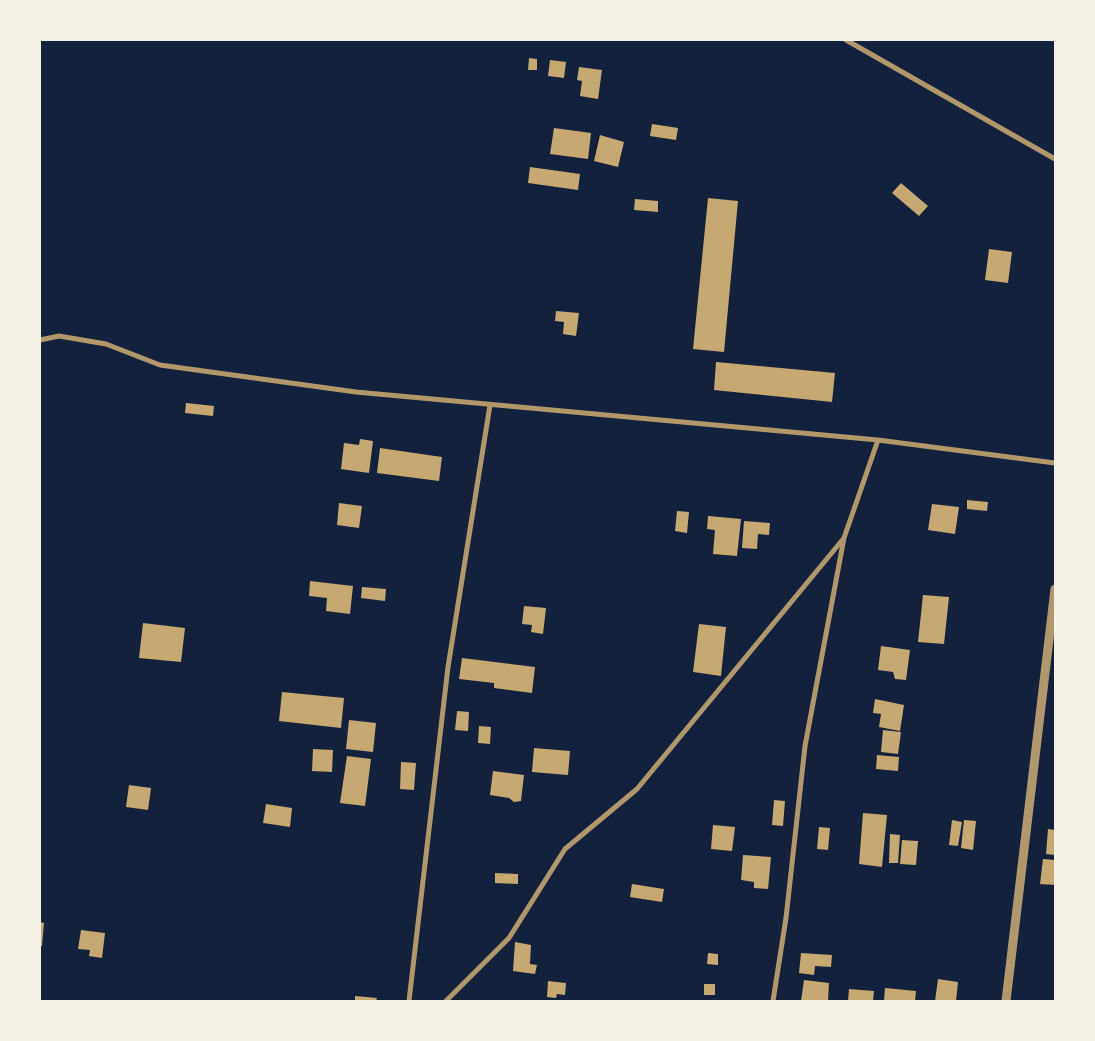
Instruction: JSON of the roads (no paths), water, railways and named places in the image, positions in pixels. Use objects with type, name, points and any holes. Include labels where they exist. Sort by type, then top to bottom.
[{"type":"street","points":[[846,40],[1055,159]]},
{"type":"street","points":[[40,340],[59,336],[106,344],[160,365],[356,392],[878,440],[1055,463]]},
{"type":"street","points":[[409,1001],[448,667],[490,404]]},
{"type":"street","points":[[773,1001],[786,918],[805,746],[844,538],[878,440]]},
{"type":"street","points":[[446,1001],[509,938],[565,849],[637,789],[844,538]]},
{"type":"street","points":[[1006,1001],[1051,658],[1055,589]]}]
